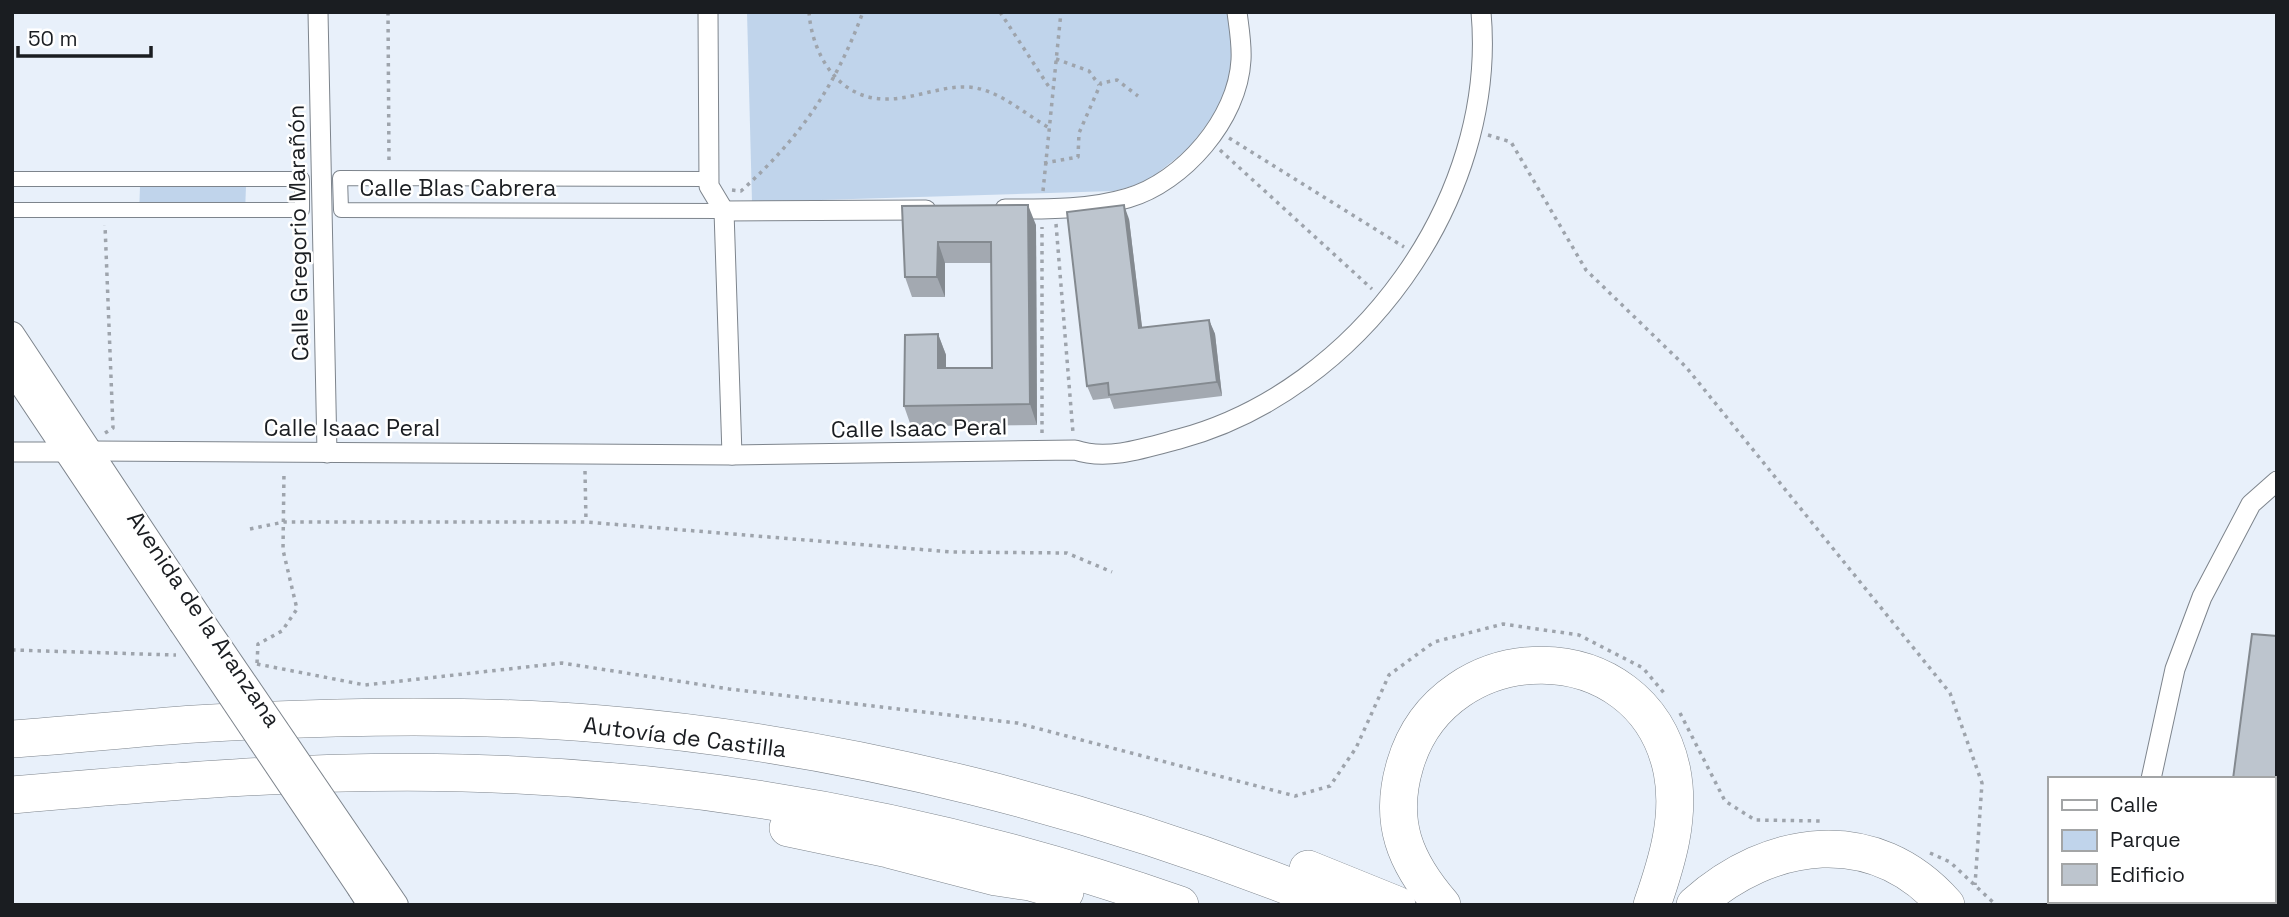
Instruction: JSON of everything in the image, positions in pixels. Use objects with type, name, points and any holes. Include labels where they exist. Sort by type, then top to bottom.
[{"type":"highway","points":[[1443,905],[1423,882],[1407,855],[1399,827],[1402,775],[1410,747],[1427,718],[1462,687],[1508,668],[1535,664],[1568,666],[1593,673],[1633,700],[1650,717],[1662,740],[1672,771],[1674,807],[1668,861],[1651,905]]},
{"type":"highway","name":"Autovía de Castilla","points":[[12,737],[323,718],[471,718],[601,724],[749,741],[883,766],[1120,825],[1336,905]]},
{"type":"highway","points":[[883,766],[1055,790],[1221,838],[1397,905]]},
{"type":"highway","points":[[12,795],[200,780],[331,774],[464,773],[601,781],[753,797],[959,836],[1103,878],[1180,905]]},
{"type":"highway","points":[[12,801],[224,794],[434,793],[587,802],[780,827],[888,849],[996,877],[1030,882],[1104,905]]},
{"type":"highway","points":[[1695,905],[1724,881],[1759,862],[1787,852],[1815,848],[1846,850],[1880,860],[1961,895]]},
{"type":"highway","points":[[996,877],[1032,905]]},
{"type":"street","name":"Calle Gregorio Marañón","points":[[318,12],[327,453]]},
{"type":"street","points":[[708,12],[709,183],[724,211],[732,455]]},
{"type":"street","points":[[987,209],[1048,208],[1116,201],[1154,187],[1181,167],[1212,134],[1235,90],[1241,62],[1237,12]]},
{"type":"street","name":"Calle Isaac Peral","points":[[12,452],[80,446],[327,453],[732,455],[1074,450],[1090,455],[1144,448],[1191,436],[1262,405],[1329,359],[1386,301],[1418,256],[1457,177],[1471,129],[1480,79],[1481,12]]},
{"type":"street","name":"Calle Blas Cabrera","points":[[709,183],[340,178],[341,210],[724,211]]},
{"type":"street","points":[[12,179],[302,179],[302,211],[12,210]]},
{"type":"street","points":[[724,211],[946,209]]},
{"type":"street","name":"Avenida de la Aranzana","points":[[12,334],[190,619],[369,890],[396,905]]},
{"type":"street","name":"Avenida de la Aranzana","points":[[12,370],[80,446]]},
{"type":"street","points":[[2151,777],[2175,669],[2202,597],[2251,505],[2277,481]]},
{"type":"path","points":[[388,12],[390,179]]},
{"type":"path","points":[[809,12],[811,38],[835,76],[846,88],[886,99],[960,87],[992,92],[1048,127]]},
{"type":"path","points":[[709,183],[741,191],[799,134],[821,104],[863,12]]},
{"type":"path","points":[[1000,12],[1052,92]]},
{"type":"path","points":[[1061,12],[1044,163],[1074,450]]},
{"type":"path","points":[[1056,59],[1089,71],[1099,85]]},
{"type":"path","points":[[1044,163],[1078,157],[1079,133],[1099,85],[1108,80],[1117,80],[1138,96]]},
{"type":"path","points":[[1471,129],[1511,142],[1586,270],[1686,367],[1950,693],[1983,783],[1961,895]]},
{"type":"path","points":[[1212,134],[1418,256]]},
{"type":"path","points":[[1212,134],[1386,301]]},
{"type":"path","points":[[1042,451],[1048,208]]},
{"type":"path","points":[[80,446],[113,428],[104,209]]},
{"type":"path","points":[[284,451],[283,550],[297,609],[282,631],[258,644],[257,664],[365,685],[562,663],[729,689],[1017,723],[1295,796],[1329,786],[1356,748],[1389,675],[1434,642],[1503,625],[1579,635],[1643,668],[1667,697]]},
{"type":"path","points":[[585,453],[586,522]]},
{"type":"path","points":[[250,529],[284,522],[586,522],[952,552],[1067,553],[1112,572]]},
{"type":"path","points":[[12,650],[176,655]]},
{"type":"path","points":[[1675,707],[1726,801],[1755,820],[1826,821]]},
{"type":"path","points":[[1928,852],[1950,862],[1961,895]]},
{"type":"path","points":[[1961,895],[1996,905]]},
{"type":"green space","points":[[747,12],[1231,12],[1233,72],[1223,103],[1191,145],[1146,182],[1114,191],[752,202]]},
{"type":"green space","points":[[246,186],[245,213],[139,215],[140,187]]},
{"type":"building","points":[[1028,205],[1030,404],[904,406],[905,335],[938,334],[938,368],[992,368],[991,242],[938,242],[937,277],[905,277],[902,206]]},
{"type":"building","points":[[1124,205],[1139,328],[1209,320],[1217,382],[1109,395],[1108,383],[1087,386],[1067,212]]},
{"type":"building","points":[[2252,634],[2277,636],[2277,905],[2218,905],[2275,903],[2275,777],[2233,777]]}]
